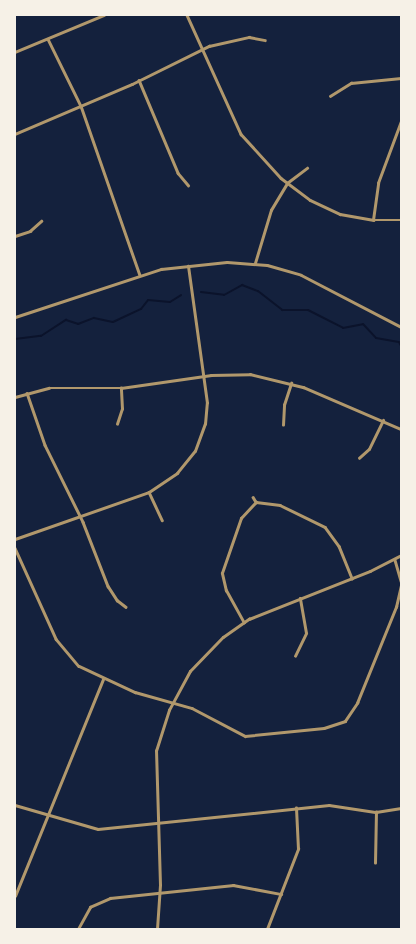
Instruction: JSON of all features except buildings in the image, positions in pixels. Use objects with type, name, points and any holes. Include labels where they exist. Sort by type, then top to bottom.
[{"type":"street","points":[[15,52],[104,15]]},
{"type":"street","points":[[188,15],[241,134],[287,183],[325,208],[373,220],[401,220]]},
{"type":"street","points":[[15,134],[227,39],[249,37],[265,40]]},
{"type":"street","points":[[48,39],[81,106],[140,275]]},
{"type":"street","points":[[330,96],[351,83],[401,78]]},
{"type":"street","points":[[139,80],[178,173],[188,185]]},
{"type":"street","points":[[373,220],[378,183],[401,121]]},
{"type":"street","points":[[255,264],[264,227],[287,183],[307,168]]},
{"type":"street","points":[[15,236],[30,231],[41,221]]},
{"type":"street","points":[[15,316],[140,275],[187,265],[255,264],[301,276],[401,327]]},
{"type":"street","points":[[15,539],[149,492],[177,473],[201,438],[207,403],[187,265]]},
{"type":"street","points":[[15,397],[49,388],[121,388],[203,376],[250,374],[291,383],[401,429]]},
{"type":"street","points":[[284,426],[284,405],[291,383]]},
{"type":"street","points":[[118,424],[122,409],[121,388]]},
{"type":"street","points":[[27,393],[45,445],[80,516],[112,594],[126,607]]},
{"type":"street","points":[[359,458],[369,449],[383,420]]},
{"type":"street","points":[[149,492],[162,520]]},
{"type":"street","points":[[253,498],[256,502],[280,505],[324,527],[339,546],[352,578]]},
{"type":"street","points":[[244,623],[226,591],[222,573],[241,518],[256,502]]},
{"type":"street","points":[[15,548],[62,648],[79,666],[103,680],[192,708],[244,736],[337,725],[345,720],[357,703],[396,607],[401,586]]},
{"type":"street","points":[[157,929],[160,892],[156,751],[172,702],[190,671],[204,654],[244,623],[300,598],[395,560],[401,555]]},
{"type":"street","points":[[395,560],[401,581]]},
{"type":"street","points":[[295,656],[306,632],[300,598]]},
{"type":"street","points":[[15,896],[103,680]]},
{"type":"street","points":[[15,805],[49,813],[98,830],[337,804],[376,812],[401,808]]},
{"type":"street","points":[[267,929],[298,849],[296,808]]},
{"type":"street","points":[[375,863],[376,812]]},
{"type":"street","points":[[78,929],[90,907],[102,900],[233,885],[281,894]]},
{"type":"waterway","points":[[201,292],[224,295],[242,285],[258,291],[282,310],[308,310],[343,328],[363,324],[376,338],[399,342],[401,346]]},
{"type":"waterway","points":[[15,339],[41,336],[66,320],[78,324],[94,318],[113,322],[141,309],[148,300],[170,302],[181,295]]}]
